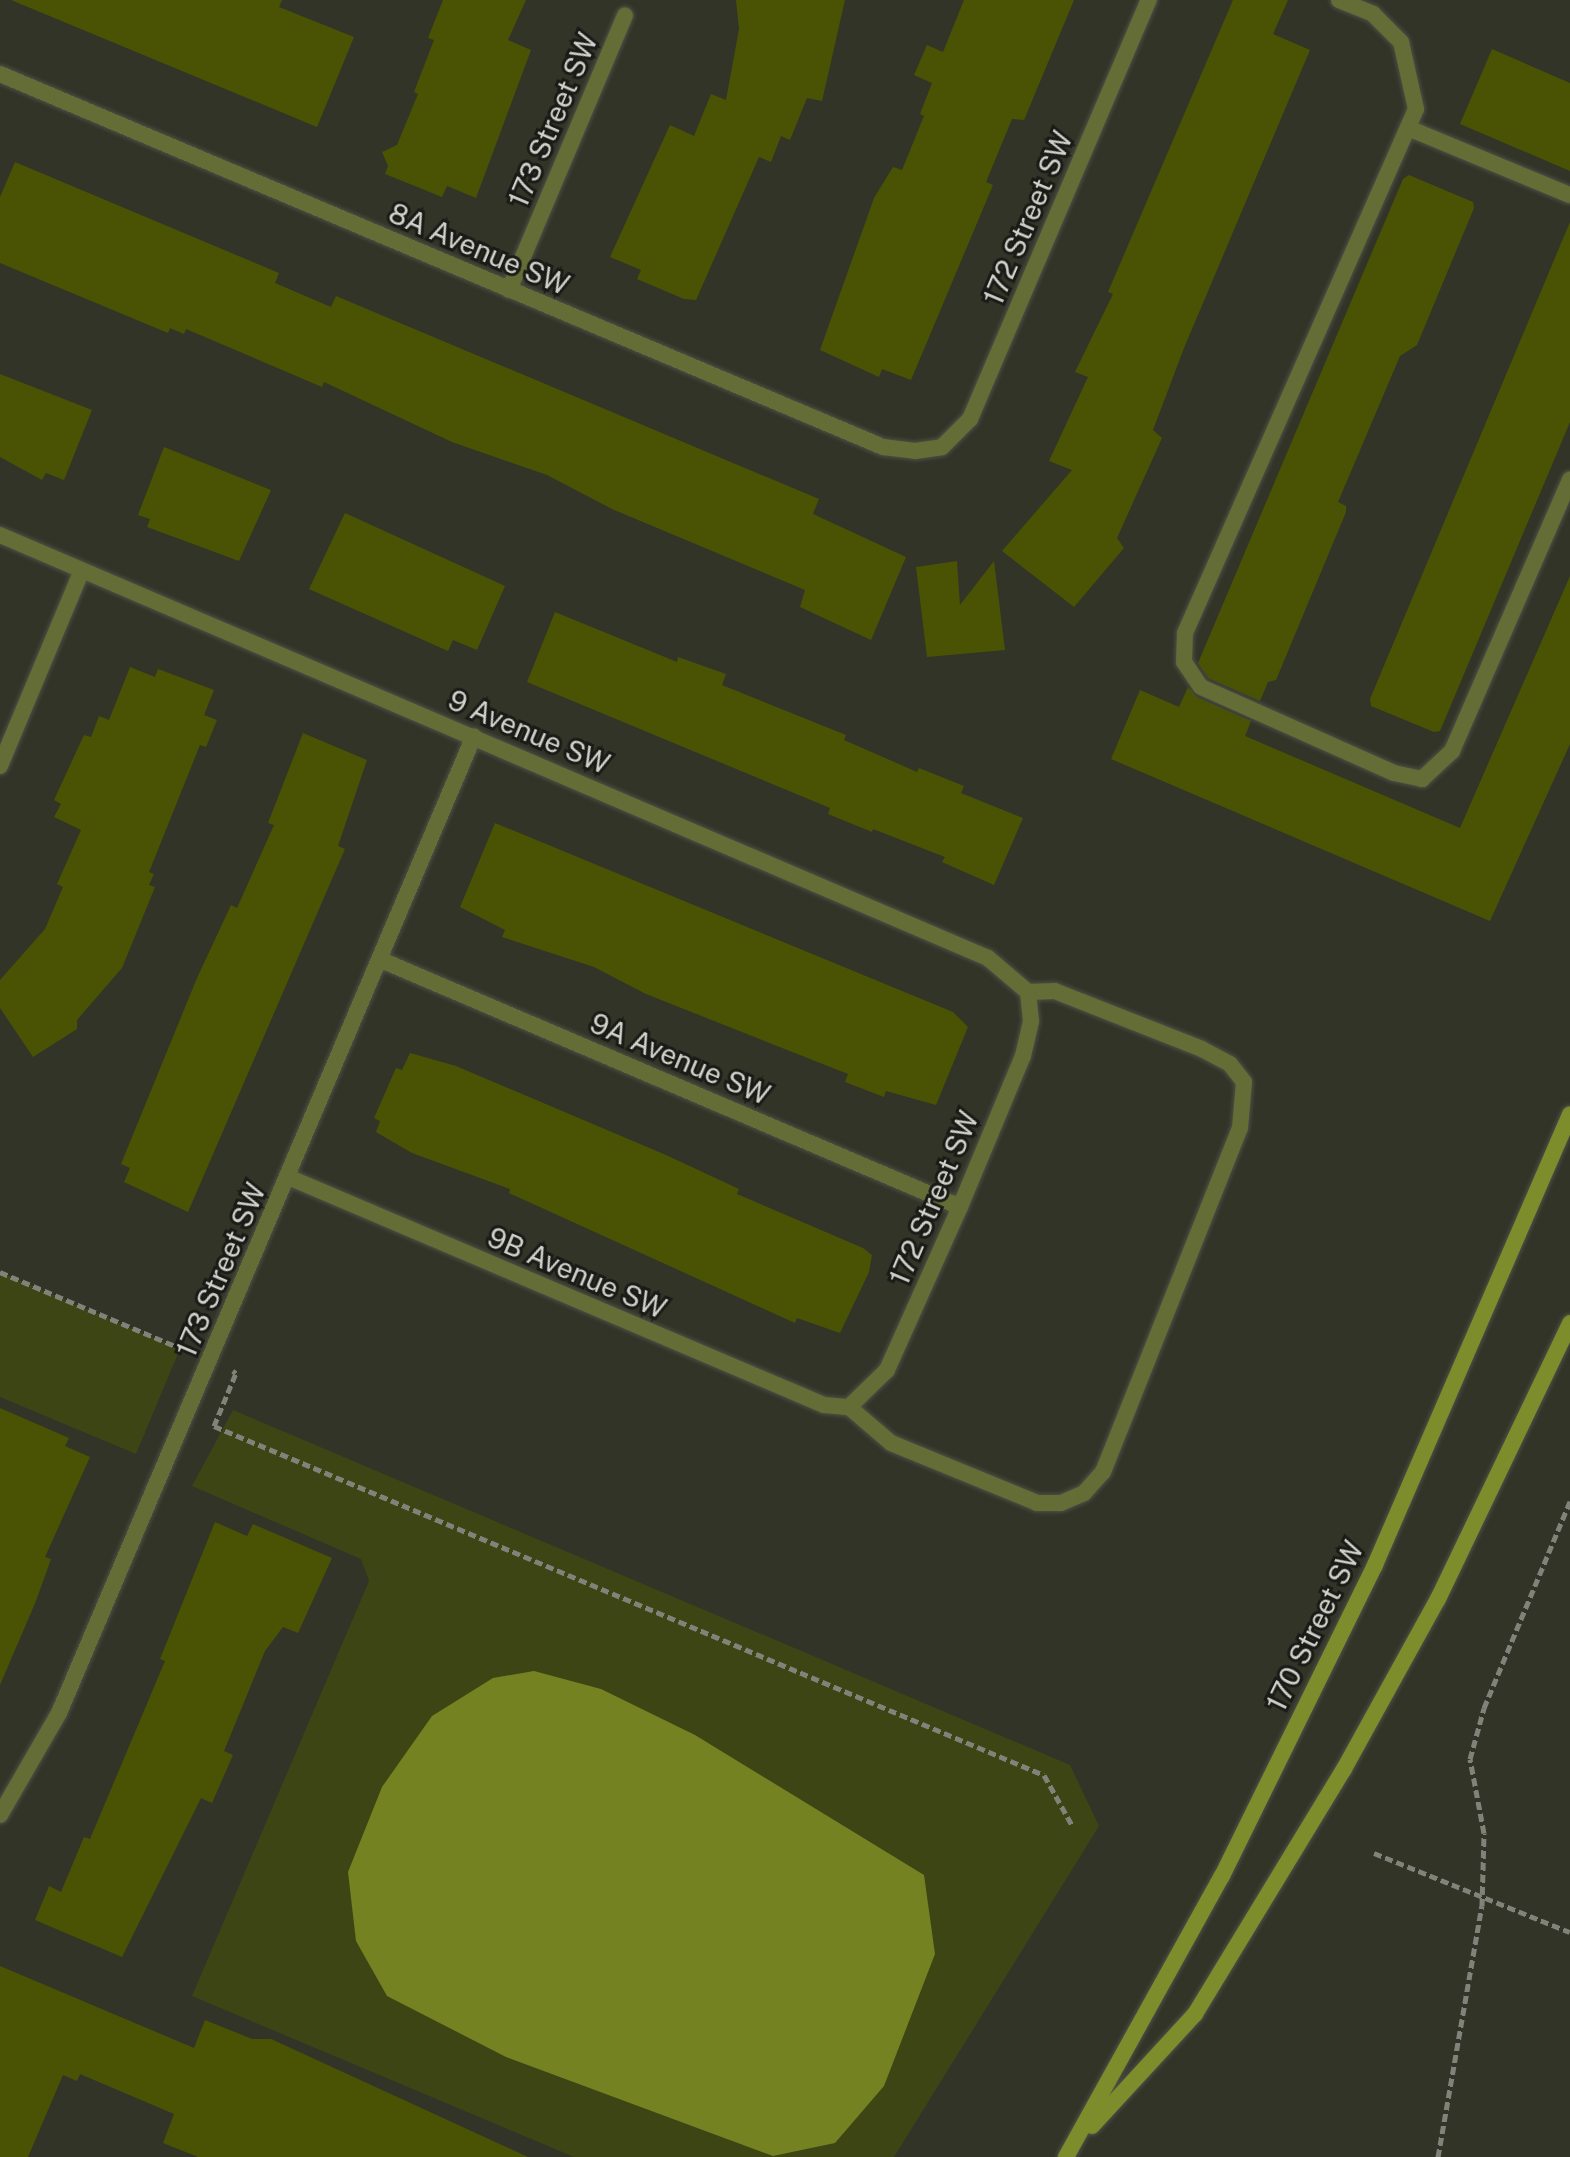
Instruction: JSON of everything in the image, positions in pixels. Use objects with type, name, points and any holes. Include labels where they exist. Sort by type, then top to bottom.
[{"type":"main road","name":"170 Street SW","points":[[1070,2151],[1222,1876],[1375,1565],[1570,1114]]},
{"type":"main road","name":"170 Street SW","points":[[1070,2151],[1195,2014],[1344,1769],[1438,1599],[1570,1323]]},
{"type":"street","name":"172 Street SW","points":[[942,447],[970,419],[1149,0]]},
{"type":"street","points":[[1339,0],[1373,14],[1401,42],[1416,109],[1185,633],[1184,662],[1201,687],[1394,773],[1422,779],[1452,751],[1570,479]]},
{"type":"street","name":"173 Street SW","points":[[509,290],[625,15]]},
{"type":"street","name":"8A Avenue SW","points":[[0,74],[883,447],[915,451],[942,447]]},
{"type":"street","points":[[1408,128],[1570,195]]},
{"type":"street","name":"9 Avenue SW","points":[[0,535],[988,958],[1028,992]]},
{"type":"street","points":[[0,766],[82,570]]},
{"type":"street","name":"173 Street SW","points":[[0,1815],[59,1713],[474,736]]},
{"type":"street","name":"9A Avenue SW","points":[[381,960],[960,1207]]},
{"type":"street","points":[[849,1407],[891,1443],[1037,1503],[1061,1503],[1084,1493],[1103,1472],[1240,1128],[1244,1082],[1230,1064],[1202,1049],[1055,991],[1028,992]]},
{"type":"street","name":"172 Street SW","points":[[849,1407],[887,1370],[960,1207],[1023,1056],[1031,1021],[1028,992]]},
{"type":"street","name":"9B Avenue SW","points":[[288,1177],[824,1405],[849,1407]]},
{"type":"path","points":[[0,1272],[180,1349]]},
{"type":"path","points":[[236,1373],[214,1426],[1044,1775],[1072,1825]]},
{"type":"path","points":[[1438,2157],[1466,2021],[1483,1896],[1484,1833],[1470,1759],[1484,1708],[1570,1501]]},
{"type":"path","points":[[1374,1853],[1570,1932]]},
{"type":"shaded area","points":[[0,1272],[180,1349],[136,1454],[0,1397]]},
{"type":"shaded area","points":[[233,1410],[1070,1765],[1099,1826],[894,2157],[574,2157],[192,1996],[369,1581],[361,1559],[192,1486]]},
{"type":"shaded area","points":[[534,1671],[601,1689],[695,1735],[924,1875],[935,1954],[884,2086],[835,2143],[773,2156],[506,2057],[387,1996],[356,1941],[348,1872],[382,1787],[432,1716],[493,1678]]},
{"type":"building","points":[[11,0],[282,0],[279,7],[354,37],[317,127]]},
{"type":"building","points":[[443,0],[526,0],[508,40],[531,50],[476,198],[447,186],[442,197],[385,174],[388,166],[382,152],[397,145],[418,94],[414,92],[434,40],[428,38]]},
{"type":"building","points":[[736,0],[845,0],[822,101],[807,98],[790,140],[781,136],[771,162],[759,157],[696,300],[684,299],[637,279],[641,270],[610,257],[670,125],[694,136],[711,94],[726,100],[739,29]]},
{"type":"building","points":[[964,0],[1074,0],[1024,120],[1012,119],[986,182],[993,185],[911,380],[882,369],[879,377],[820,350],[874,198],[893,167],[902,170],[924,116],[920,114],[932,83],[914,75],[927,45],[943,52]]},
{"type":"building","points":[[1233,0],[1288,0],[1273,34],[1310,50],[1184,348],[1153,430],[1162,438],[1117,538],[1124,548],[1074,607],[1002,551],[1072,470],[1049,461],[1088,377],[1075,372],[1113,294],[1108,292]]},
{"type":"building","points":[[1492,49],[1570,83],[1570,171],[1460,124]]},
{"type":"building","points":[[15,162],[279,273],[275,283],[331,307],[336,296],[819,499],[813,514],[906,557],[871,640],[800,607],[805,590],[612,509],[547,475],[452,442],[324,382],[322,387],[186,329],[184,334],[170,328],[168,333],[0,263],[0,197]]},
{"type":"building","points":[[1409,175],[1473,202],[1474,208],[1417,345],[1400,356],[1338,502],[1346,506],[1346,512],[1276,680],[1268,682],[1260,701],[1208,678],[1198,663],[1403,179]]},
{"type":"building","points":[[1570,222],[1570,422],[1440,731],[1434,732],[1371,706],[1370,699]]},
{"type":"building","points":[[0,374],[92,410],[64,480],[46,473],[42,480],[0,457]]},
{"type":"building","points":[[164,447],[271,490],[239,561],[147,527],[150,519],[138,515]]},
{"type":"building","points":[[345,513],[505,586],[477,650],[453,640],[448,651],[309,589]]},
{"type":"building","points":[[957,561],[960,605],[994,561],[1005,650],[927,657],[916,567]]},
{"type":"building","points":[[1570,576],[1570,744],[1490,921],[1111,759],[1140,690],[1179,707],[1188,687],[1197,697],[1251,721],[1245,736],[1460,828]]},
{"type":"building","points":[[555,612],[677,662],[678,657],[726,674],[722,685],[846,735],[844,740],[917,772],[919,768],[964,786],[961,793],[1023,818],[994,885],[942,862],[945,857],[828,814],[830,808],[527,682]]},
{"type":"building","points":[[130,667],[155,677],[158,669],[214,690],[204,715],[217,720],[206,747],[200,745],[149,872],[154,874],[149,885],[155,887],[122,968],[77,1020],[77,1029],[33,1057],[0,1008],[0,980],[45,929],[63,887],[57,884],[81,830],[54,817],[61,804],[54,800],[84,735],[91,737],[99,716],[109,720]]},
{"type":"building","points":[[303,733],[367,760],[338,846],[345,849],[188,1212],[124,1182],[130,1168],[121,1164],[197,978],[231,905],[237,908],[274,825],[268,823]]},
{"type":"building","points":[[495,823],[953,1012],[968,1027],[936,1105],[886,1091],[884,1097],[845,1082],[848,1074],[646,994],[594,967],[502,937],[505,930],[460,907]]},
{"type":"building","points":[[410,1053],[456,1066],[666,1155],[739,1189],[737,1194],[863,1248],[872,1255],[869,1272],[840,1333],[797,1318],[795,1323],[509,1193],[510,1189],[412,1153],[376,1132],[380,1121],[374,1118],[396,1068],[402,1070]]},
{"type":"building","points":[[0,1408],[69,1438],[65,1446],[90,1457],[45,1557],[51,1559],[0,1685]]},
{"type":"building","points":[[215,1522],[247,1536],[253,1524],[332,1558],[298,1633],[283,1627],[265,1651],[224,1751],[233,1755],[212,1803],[201,1798],[122,1957],[35,1920],[49,1886],[61,1892],[84,1837],[90,1839],[165,1661],[160,1659]]},
{"type":"building","points":[[0,1966],[194,2048],[205,2020],[252,2039],[271,2039],[528,2157],[198,2157],[163,2143],[174,2114],[80,2074],[77,2081],[63,2075],[28,2157],[0,2157]]}]
